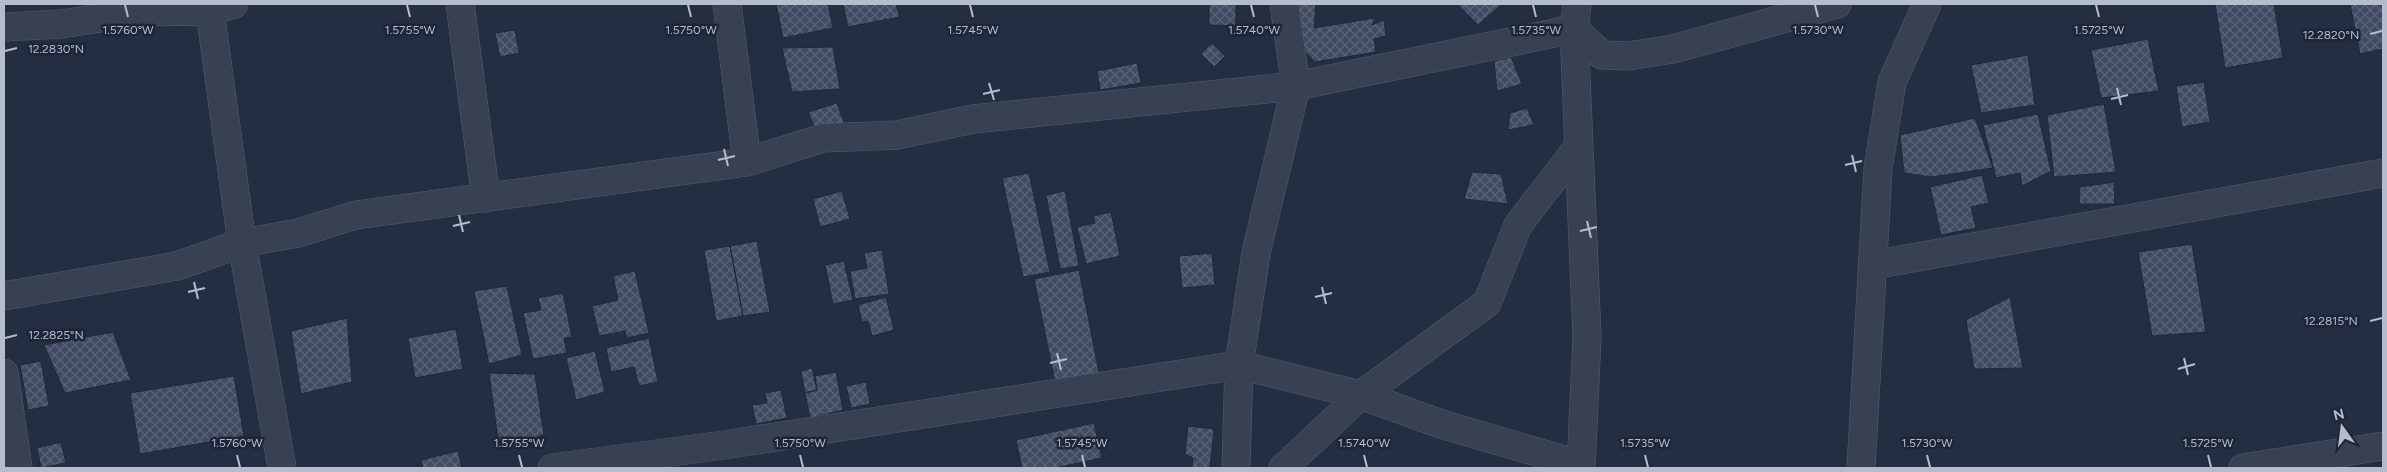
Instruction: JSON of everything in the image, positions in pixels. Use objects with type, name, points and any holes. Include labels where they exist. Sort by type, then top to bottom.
[{"type":"street","points":[[460,4],[486,198]]},
{"type":"street","points":[[727,4],[747,162]]},
{"type":"street","points":[[1236,468],[1239,365],[1256,253],[1296,86],[1284,4]]},
{"type":"street","points":[[1576,16],[1602,55],[1628,56],[1673,49],[1837,4]]},
{"type":"street","points":[[1861,468],[1878,168],[1892,82],[1927,4]]},
{"type":"street","points":[[4,27],[61,24],[140,12],[217,6],[242,243],[282,468]]},
{"type":"street","points":[[4,296],[177,266],[242,243],[298,233],[356,215],[747,162],[823,138],[897,135],[974,119],[1296,86],[1576,16]]},
{"type":"street","points":[[552,468],[724,445],[1239,365],[1361,395],[1442,424],[1581,467],[1586,337],[1576,16]]},
{"type":"street","points":[[1283,468],[1361,395],[1487,303],[1518,224],[1579,146]]},
{"type":"street","points":[[1873,265],[2383,173]]},
{"type":"street","points":[[4,373],[18,468]]},
{"type":"street","points":[[2243,468],[2383,446]]},
{"type":"building","points":[[776,4],[828,4],[833,28],[783,38]]},
{"type":"building","points":[[843,4],[896,4],[900,17],[848,27]]},
{"type":"building","points":[[1209,4],[1236,4],[1236,26],[1209,25]]},
{"type":"building","points":[[1289,4],[1316,4],[1314,28],[1375,18],[1372,25],[1384,20],[1386,36],[1374,39],[1376,52],[1315,62],[1292,38]]},
{"type":"building","points":[[1457,4],[1502,4],[1478,25]]},
{"type":"building","points":[[2215,4],[2274,4],[2283,58],[2225,68]]},
{"type":"building","points":[[2350,4],[2383,4],[2383,49],[2360,54]]},
{"type":"building","points":[[515,30],[519,53],[500,57],[495,33]]},
{"type":"building","points":[[2148,39],[2159,91],[2101,98],[2091,50]]},
{"type":"building","points":[[1212,43],[1225,56],[1214,67],[1201,54]]},
{"type":"building","points":[[833,47],[840,89],[792,92],[782,48]]},
{"type":"building","points":[[2028,55],[2035,105],[1981,113],[1971,65]]},
{"type":"building","points":[[1511,57],[1522,84],[1497,91],[1494,61]]},
{"type":"building","points":[[1137,63],[1141,83],[1100,90],[1097,71]]},
{"type":"building","points":[[2204,82],[2210,122],[2182,127],[2176,86]]},
{"type":"building","points":[[837,103],[846,128],[815,128],[808,112]]},
{"type":"building","points":[[2104,104],[2116,172],[2054,177],[2047,115]]},
{"type":"building","points":[[1527,108],[1534,125],[1508,130],[1510,113]]},
{"type":"building","points":[[2038,114],[2051,171],[2022,186],[2020,173],[1996,178],[1983,125]]},
{"type":"building","points":[[1975,118],[1993,168],[1931,177],[1904,173],[1900,135]]},
{"type":"building","points":[[1472,172],[1501,174],[1508,204],[1464,199]]},
{"type":"building","points":[[1029,173],[1050,272],[1023,277],[1002,178]]},
{"type":"building","points":[[1982,175],[1989,203],[1971,207],[1976,228],[1941,235],[1930,187]]},
{"type":"building","points":[[2114,182],[2115,204],[2079,204],[2080,187]]},
{"type":"building","points":[[842,191],[850,219],[820,227],[813,199]]},
{"type":"building","points":[[1065,191],[1079,266],[1060,269],[1046,195]]},
{"type":"building","points":[[1111,212],[1120,256],[1086,264],[1077,227],[1095,223],[1093,216]]},
{"type":"building","points":[[757,241],[770,312],[743,316],[730,246]]},
{"type":"building","points":[[2192,244],[2206,332],[2152,336],[2138,252]]},
{"type":"building","points":[[730,246],[743,316],[716,321],[704,250]]},
{"type":"building","points":[[882,250],[889,294],[855,299],[850,271],[867,268],[864,253]]},
{"type":"building","points":[[1212,253],[1215,285],[1182,288],[1179,256]]},
{"type":"building","points":[[844,261],[853,300],[833,304],[825,265]]},
{"type":"building","points":[[1079,270],[1100,378],[1056,387],[1034,279]]},
{"type":"building","points":[[635,271],[649,333],[627,338],[625,331],[599,336],[592,306],[618,300],[613,276]]},
{"type":"building","points":[[507,286],[522,355],[489,364],[474,291]]},
{"type":"building","points":[[563,293],[572,337],[564,338],[567,353],[533,359],[523,313],[541,310],[538,298]]},
{"type":"building","points":[[886,297],[894,330],[872,336],[868,321],[862,322],[858,305]]},
{"type":"building","points":[[2010,297],[2023,368],[1974,369],[1966,320]]},
{"type":"building","points":[[347,318],[352,382],[301,394],[291,331]]},
{"type":"building","points":[[456,329],[463,369],[415,378],[408,338]]},
{"type":"building","points":[[113,332],[131,380],[65,393],[44,345]]},
{"type":"building","points":[[649,338],[658,382],[639,386],[634,367],[611,372],[606,348]]},
{"type":"building","points":[[595,351],[605,392],[576,400],[566,358]]},
{"type":"building","points":[[41,361],[49,406],[28,410],[20,365]]},
{"type":"building","points":[[812,368],[817,390],[805,393],[801,371]]},
{"type":"building","points":[[836,372],[843,410],[810,418],[805,393],[817,390],[815,376]]},
{"type":"building","points":[[489,373],[535,374],[544,435],[499,447]]},
{"type":"building","points":[[234,376],[244,436],[140,454],[130,393]]},
{"type":"building","points":[[866,382],[870,404],[851,408],[846,386]]},
{"type":"building","points":[[781,390],[787,418],[756,424],[752,405],[767,403],[765,393]]},
{"type":"building","points":[[1094,423],[1102,458],[1055,468],[1022,468],[1016,440]]},
{"type":"building","points":[[1188,426],[1214,429],[1210,468],[1192,468],[1193,458],[1185,454]]},
{"type":"building","points":[[61,442],[66,463],[41,468],[37,448]]},
{"type":"building","points":[[458,451],[462,468],[423,468],[421,460]]}]
